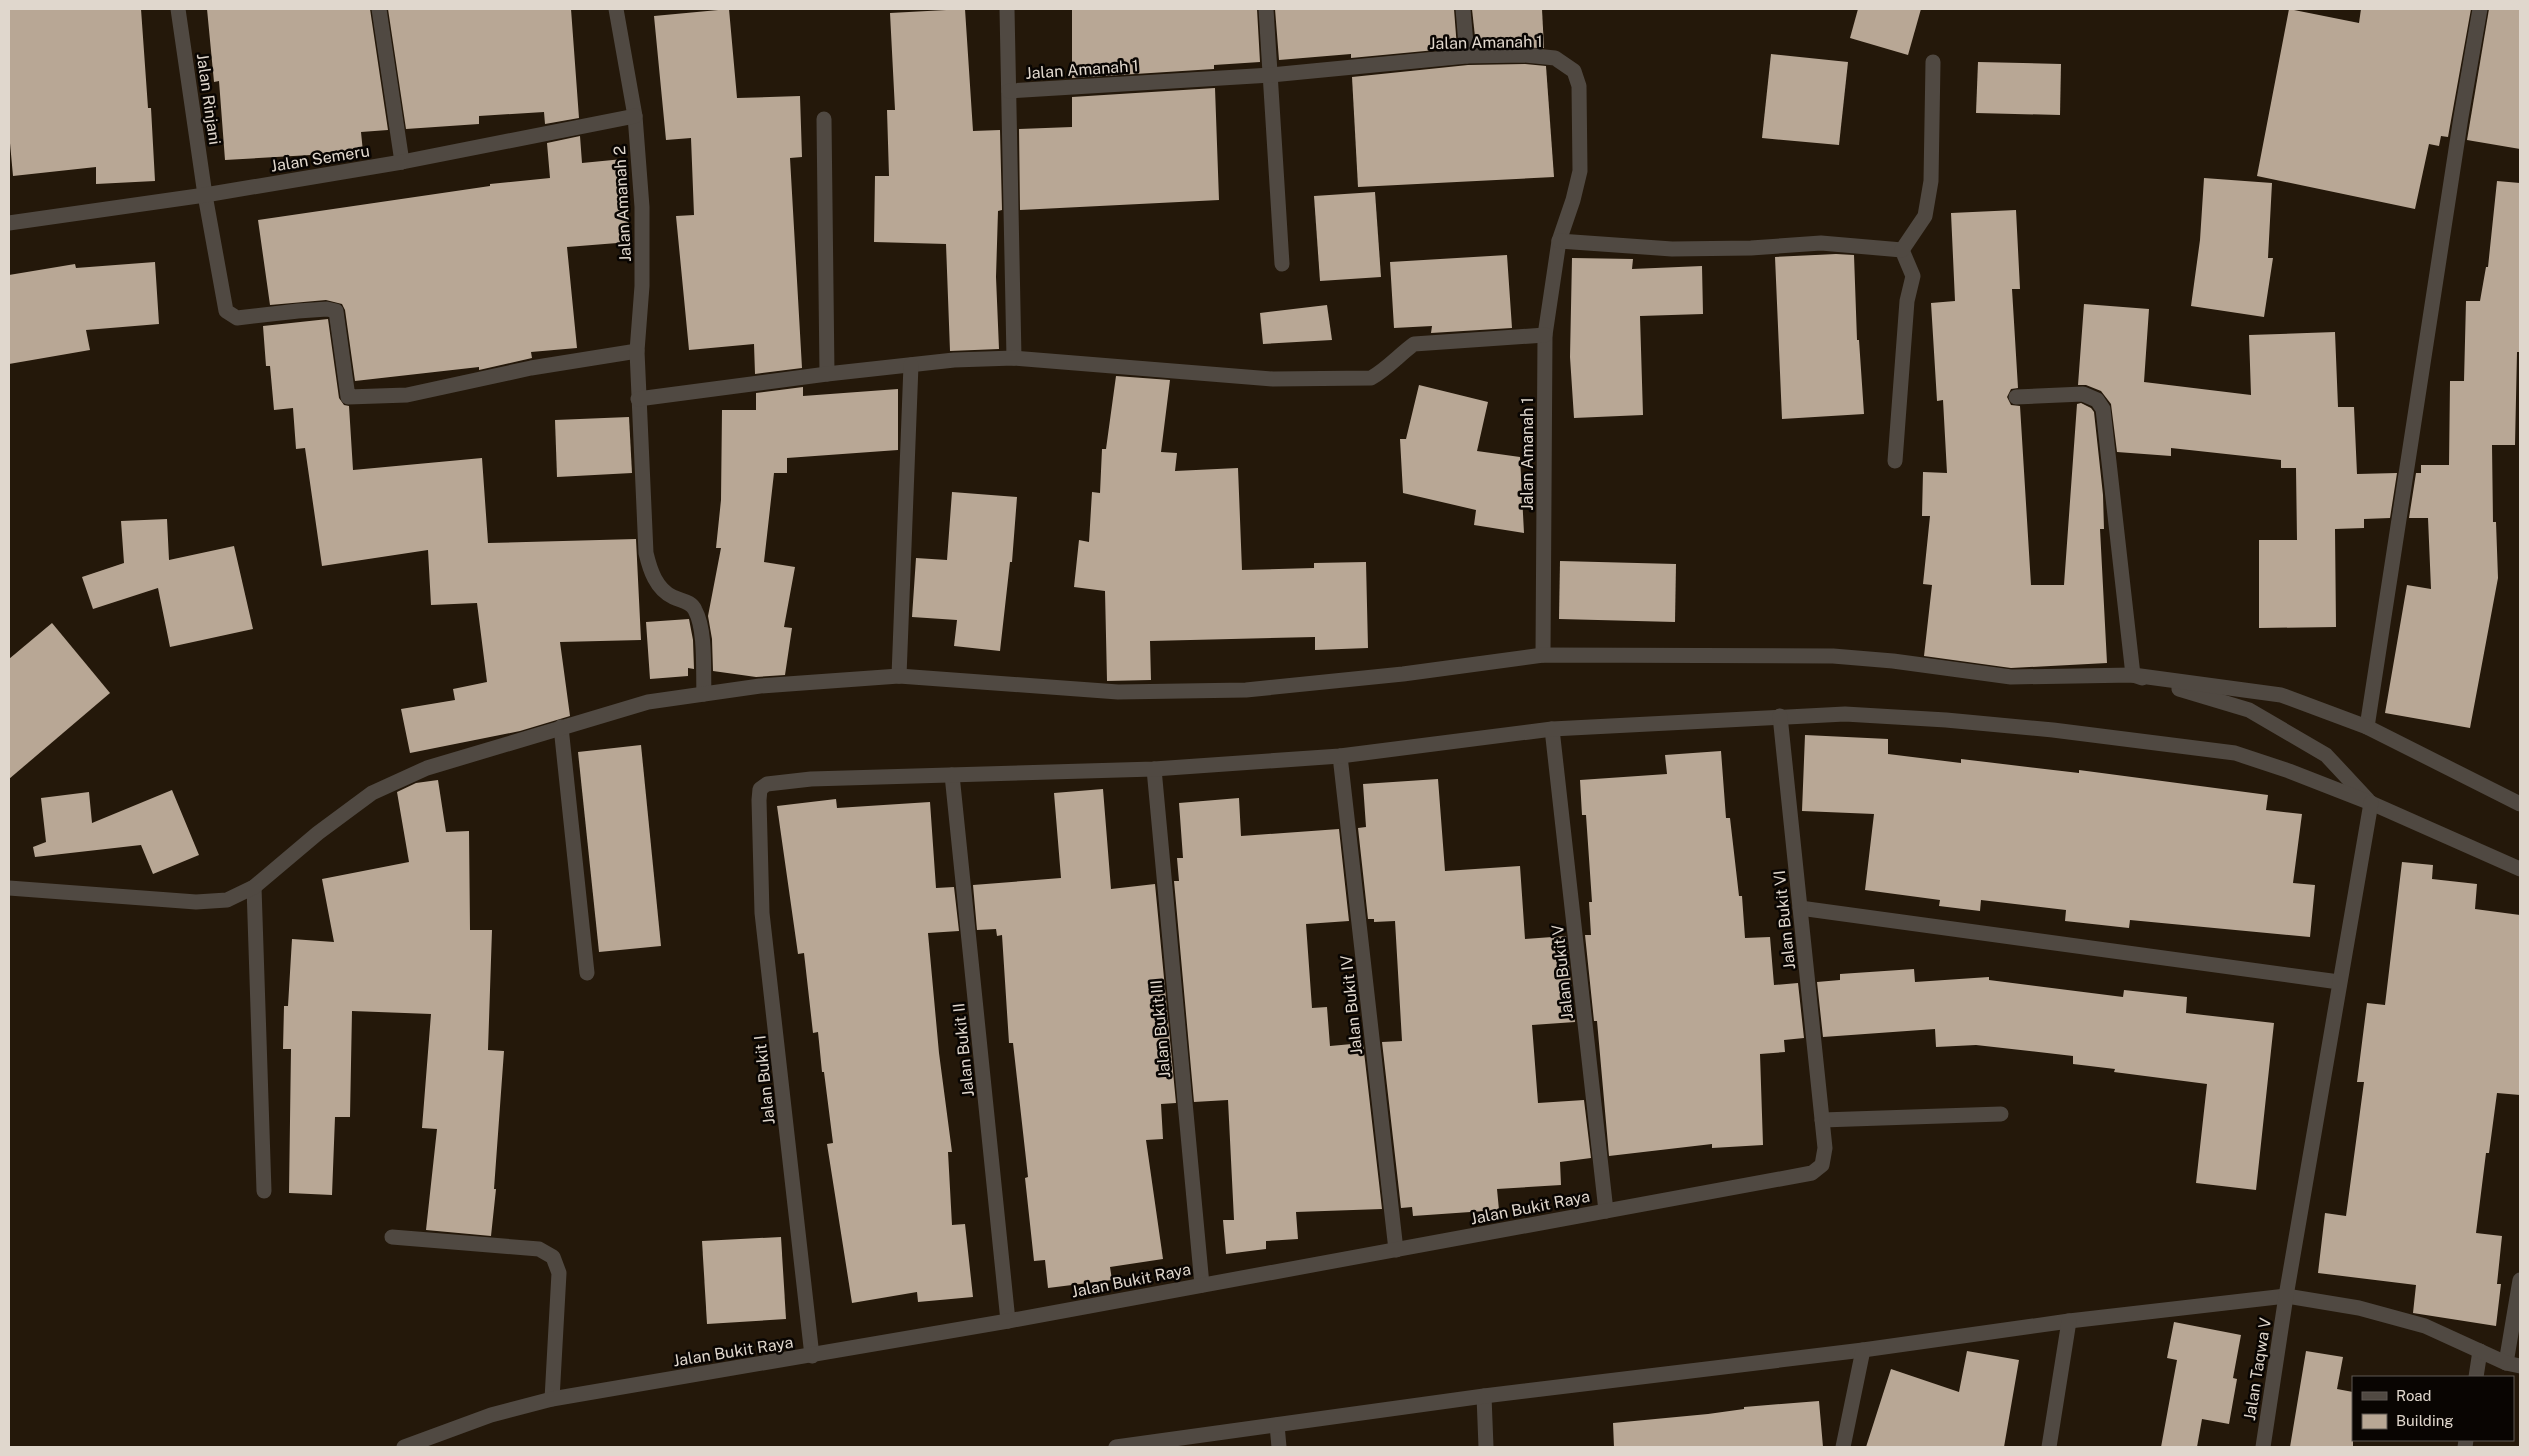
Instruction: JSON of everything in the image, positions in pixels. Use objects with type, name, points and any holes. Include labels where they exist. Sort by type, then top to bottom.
[{"type":"street","name":"Jalan Rinjani","points":[[178,9],[206,195],[226,311],[237,318],[298,310],[327,309],[336,311],[348,397],[407,395],[531,368],[637,351]]},
{"type":"street","points":[[379,9],[402,162]]},
{"type":"street","name":"Jalan Amanah 2","points":[[616,9],[635,116],[642,207],[642,286],[637,351],[638,399],[648,560],[662,590],[671,596],[690,603],[695,609],[702,642],[704,694]]},
{"type":"street","name":"Jalan Amanah 1","points":[[1007,9],[1010,91],[1271,75],[1467,56],[1525,55],[1555,58],[1574,71],[1579,86],[1580,170],[1573,200],[1559,241],[1545,335],[1543,655]]},
{"type":"street","points":[[1266,9],[1282,264]]},
{"type":"street","points":[[1463,9],[1467,56]]},
{"type":"street","points":[[2367,727],[2460,126],[2480,9]]},
{"type":"street","points":[[1902,250],[1925,216],[1931,181],[1933,62]]},
{"type":"street","points":[[1010,91],[1014,358]]},
{"type":"street","name":"Jalan Semeru","points":[[9,223],[206,195],[402,162],[635,116]]},
{"type":"street","points":[[824,118],[827,374]]},
{"type":"street","points":[[1559,241],[1672,249],[1751,248],[1821,243],[1902,250]]},
{"type":"street","points":[[1895,461],[1907,302],[1913,276],[1902,250]]},
{"type":"street","points":[[638,399],[827,374],[954,360],[1014,358],[1273,379],[1370,378],[1384,371],[1398,355],[1414,344],[1545,335]]},
{"type":"street","points":[[899,676],[911,366]]},
{"type":"street","points":[[2016,397],[2083,394],[2097,400],[2103,409],[2133,675]]},
{"type":"street","points":[[9,888],[196,902],[227,900],[254,887],[318,833],[372,793],[427,768],[648,702],[760,686],[899,676],[1118,692],[1246,690],[1403,674],[1543,655],[1833,656],[1893,661],[2011,677],[2133,675],[2281,695],[2367,727],[2520,804]]},
{"type":"street","points":[[2133,675],[2249,710],[2326,754],[2371,803]]},
{"type":"street","points":[[952,775],[1154,769],[1340,756],[1552,729],[1846,714],[1946,720],[2235,753],[2289,771],[2371,803],[2520,869]]},
{"type":"street","name":"Jalan Bukit VI","points":[[1780,716],[1822,1120]]},
{"type":"street","points":[[561,727],[587,973]]},
{"type":"street","name":"Jalan Bukit V","points":[[1552,729],[1606,1211]]},
{"type":"street","name":"Jalan Bukit IV","points":[[1340,756],[1396,1250]]},
{"type":"street","name":"Jalan Bukit III","points":[[1154,769],[1202,1285]]},
{"type":"street","name":"Jalan Bukit I","points":[[812,1356],[762,913],[760,789],[767,784],[786,781],[952,775]]},
{"type":"street","name":"Jalan Bukit II","points":[[952,775],[1008,1321]]},
{"type":"street","name":"Jalan Taqwa V","points":[[2263,1447],[2286,1296],[2371,803]]},
{"type":"street","points":[[254,887],[264,1191]]},
{"type":"street","points":[[1800,908],[2339,982]]},
{"type":"street","points":[[1822,1120],[2001,1114]]},
{"type":"street","name":"Jalan Bukit Raya","points":[[404,1447],[491,1415],[552,1399],[1008,1321],[1812,1173],[1822,1165],[1826,1148],[1822,1120]]},
{"type":"street","points":[[392,1237],[539,1249],[553,1257],[559,1273],[552,1399]]},
{"type":"street","points":[[1116,1447],[1484,1396],[1863,1350],[2069,1321],[2286,1296],[2359,1308],[2425,1326],[2513,1365],[2520,1280]]},
{"type":"street","points":[[2050,1447],[2069,1321]]},
{"type":"street","points":[[1844,1447],[1863,1350]]},
{"type":"street","points":[[2476,1376],[2480,1350]]},
{"type":"street","points":[[1484,1396],[1486,1447]]},
{"type":"street","points":[[1278,1425],[1279,1447]]},
{"type":"building","points":[[9,9],[141,9],[148,108],[151,108],[155,181],[96,184],[96,167],[13,176],[9,132]]},
{"type":"building","points":[[207,9],[370,9],[388,130],[361,132],[363,152],[225,160],[219,81],[214,82]]},
{"type":"building","points":[[388,9],[571,9],[579,118],[545,124],[544,112],[479,116],[479,124],[406,129]]},
{"type":"building","points":[[729,9],[737,98],[800,96],[802,157],[790,158],[802,368],[755,374],[754,344],[689,350],[676,216],[694,215],[691,138],[666,140],[654,16]]},
{"type":"building","points":[[965,9],[973,131],[1000,130],[1002,210],[998,211],[996,277],[999,349],[950,351],[946,244],[874,242],[875,176],[889,176],[887,110],[895,110],[890,13]]},
{"type":"building","points":[[1072,9],[1257,9],[1260,62],[1214,65],[1214,69],[1072,78]]},
{"type":"building","points":[[1275,9],[1454,9],[1457,48],[1351,58],[1351,54],[1279,60]]},
{"type":"building","points":[[1472,9],[1542,9],[1544,48],[1476,46]]},
{"type":"building","points":[[1858,9],[1921,9],[1908,55],[1850,38]]},
{"type":"building","points":[[2289,9],[2359,23],[2361,9],[2471,9],[2448,137],[2441,136],[2439,146],[2429,144],[2415,209],[2257,176]]},
{"type":"building","points":[[2489,9],[2520,9],[2520,149],[2467,140]]},
{"type":"building","points":[[1771,54],[1848,62],[1839,145],[1762,138]]},
{"type":"building","points":[[1978,62],[2061,64],[2060,115],[1976,113]]},
{"type":"building","points":[[1525,64],[1546,66],[1554,177],[1358,187],[1352,77],[1468,65]]},
{"type":"building","points":[[1215,88],[1219,200],[1020,210],[1019,129],[1072,127],[1072,97]]},
{"type":"building","points":[[580,136],[582,163],[623,159],[630,242],[567,247],[577,348],[531,352],[532,358],[479,370],[479,367],[355,381],[345,310],[342,304],[326,300],[270,305],[258,220],[490,186],[490,184],[550,178],[547,143]]},
{"type":"building","points":[[2204,178],[2272,183],[2268,258],[2273,258],[2264,317],[2191,306],[2200,240]]},
{"type":"building","points":[[2497,181],[2520,183],[2520,352],[2517,352],[2515,445],[2492,445],[2493,522],[2496,522],[2498,578],[2470,728],[2385,713],[2407,585],[2431,589],[2428,518],[2409,518],[2416,473],[2421,473],[2421,465],[2449,465],[2450,381],[2464,381],[2466,301],[2480,301],[2486,267],[2488,267]]},
{"type":"building","points":[[1375,192],[1381,277],[1320,281],[1314,196]]},
{"type":"building","points":[[2016,210],[2020,289],[2012,289],[2018,388],[2011,389],[2007,397],[2011,405],[2020,406],[2031,585],[2064,585],[2077,404],[2081,403],[2091,408],[2094,412],[2103,495],[2104,529],[2100,529],[2107,663],[2011,668],[1924,656],[1932,585],[1923,584],[1930,516],[1922,516],[1923,472],[1947,473],[1943,400],[1937,401],[1931,303],[1955,301],[1951,213]]},
{"type":"building","points":[[1507,255],[1512,328],[1431,333],[1432,326],[1394,328],[1390,262]]},
{"type":"building","points":[[1854,255],[1857,340],[1859,340],[1864,414],[1782,419],[1775,257]]},
{"type":"building","points":[[1572,258],[1633,259],[1632,269],[1702,266],[1703,314],[1640,316],[1643,415],[1574,418],[1570,357]]},
{"type":"building","points":[[155,262],[159,324],[86,330],[90,350],[9,364],[9,275],[75,264],[76,268]]},
{"type":"building","points":[[2084,304],[2149,309],[2144,382],[2251,395],[2249,335],[2335,332],[2338,407],[2354,407],[2357,474],[2397,473],[2390,518],[2364,519],[2364,528],[2335,529],[2336,627],[2259,628],[2259,540],[2297,540],[2296,468],[2281,468],[2281,460],[2171,448],[2171,456],[2117,452],[2111,404],[2101,391],[2086,385],[2078,385]]},
{"type":"building","points":[[1327,305],[1332,340],[1263,344],[1260,313]]},
{"type":"building","points":[[328,319],[339,398],[344,405],[349,406],[353,470],[482,458],[488,543],[636,539],[641,640],[560,642],[570,716],[520,731],[410,753],[401,709],[455,700],[453,689],[487,682],[477,603],[431,605],[428,550],[322,566],[305,448],[296,449],[293,408],[274,410],[270,366],[266,366],[263,326]]},
{"type":"building","points":[[1116,376],[1170,380],[1161,452],[1177,453],[1175,471],[1238,468],[1242,570],[1314,568],[1314,563],[1366,562],[1368,648],[1315,650],[1315,637],[1150,641],[1151,680],[1107,681],[1105,591],[1074,587],[1079,540],[1089,542],[1092,492],[1100,493],[1102,449],[1106,449]]},
{"type":"building","points":[[1419,385],[1488,402],[1477,451],[1520,457],[1524,533],[1474,525],[1476,510],[1403,493],[1400,439],[1406,439]]},
{"type":"building","points":[[803,387],[803,396],[898,389],[898,450],[787,458],[787,473],[774,473],[764,562],[795,567],[784,627],[792,628],[785,675],[756,677],[713,671],[712,639],[708,616],[721,548],[716,548],[721,500],[722,410],[756,410],[756,393]]},
{"type":"building","points":[[629,417],[632,473],[557,477],[555,420]]},
{"type":"building","points":[[952,492],[1017,497],[1012,562],[1010,562],[1000,651],[954,646],[957,620],[912,617],[916,558],[947,560]]},
{"type":"building","points":[[167,519],[169,560],[234,546],[253,629],[170,647],[158,588],[93,609],[82,577],[124,563],[121,521]]},
{"type":"building","points":[[1560,561],[1676,564],[1675,622],[1559,619]]},
{"type":"building","points":[[689,619],[693,640],[694,669],[688,668],[688,676],[650,679],[646,622]]},
{"type":"building","points":[[52,623],[110,693],[9,779],[9,659]]},
{"type":"building","points":[[1805,735],[1888,739],[1888,754],[1961,763],[1961,759],[2079,773],[2079,770],[2268,795],[2266,810],[2302,814],[2293,883],[2315,885],[2310,937],[2130,920],[2129,928],[2065,921],[2066,910],[1981,900],[1980,911],[1939,906],[1940,900],[1865,890],[1874,814],[1802,811]]},
{"type":"building","points":[[641,745],[661,946],[599,952],[578,752]]},
{"type":"building","points":[[1721,751],[1726,818],[1730,818],[1739,896],[1742,896],[1745,938],[1770,937],[1774,985],[1798,983],[1804,1038],[1784,1040],[1785,1052],[1760,1054],[1763,1145],[1712,1148],[1712,1144],[1609,1156],[1597,1021],[1594,1021],[1585,935],[1591,935],[1589,902],[1592,902],[1586,815],[1582,815],[1580,780],[1667,774],[1665,755]]},
{"type":"building","points":[[1438,779],[1445,871],[1520,866],[1525,939],[1566,936],[1575,1022],[1532,1025],[1538,1103],[1584,1100],[1591,1158],[1560,1162],[1561,1185],[1497,1189],[1499,1210],[1413,1216],[1412,1207],[1401,1208],[1382,1042],[1402,1041],[1395,921],[1374,922],[1374,919],[1368,919],[1358,828],[1366,827],[1363,784]]},
{"type":"building","points":[[438,780],[446,832],[469,831],[470,930],[492,930],[488,1050],[504,1051],[494,1189],[496,1189],[491,1236],[426,1230],[437,1129],[422,1128],[431,1014],[352,1011],[350,1117],[335,1117],[332,1195],[289,1193],[291,1049],[283,1049],[284,1006],[288,1006],[292,939],[334,942],[322,879],[409,862],[397,792],[416,783]]},
{"type":"building","points":[[1103,789],[1111,889],[1155,884],[1176,1103],[1161,1104],[1163,1139],[1146,1140],[1163,1259],[1110,1267],[1112,1280],[1048,1288],[1045,1260],[1034,1261],[1025,1178],[1028,1177],[1013,1043],[1009,1043],[1002,935],[997,936],[996,929],[977,930],[973,885],[1061,878],[1054,793]]},
{"type":"building","points":[[172,790],[199,855],[153,874],[141,845],[35,857],[33,847],[46,842],[41,798],[89,792],[92,823]]},
{"type":"building","points":[[1239,798],[1241,836],[1339,829],[1349,921],[1306,924],[1312,1008],[1327,1007],[1330,1046],[1363,1043],[1382,1209],[1296,1212],[1298,1239],[1266,1241],[1266,1249],[1226,1254],[1223,1220],[1234,1220],[1228,1100],[1194,1102],[1174,881],[1179,881],[1177,858],[1183,858],[1179,803]]},
{"type":"building","points":[[836,799],[837,808],[930,802],[936,888],[954,887],[959,931],[928,933],[939,1053],[952,1152],[948,1152],[952,1225],[965,1224],[973,1297],[918,1302],[917,1292],[852,1303],[827,1144],[833,1143],[818,1032],[813,1033],[804,953],[798,954],[777,806]]},
{"type":"building","points":[[2402,862],[2433,865],[2432,879],[2477,884],[2475,909],[2520,915],[2520,1095],[2497,1093],[2489,1153],[2486,1153],[2476,1233],[2502,1236],[2497,1284],[2501,1284],[2496,1326],[2413,1313],[2416,1285],[2318,1273],[2325,1213],[2346,1216],[2364,1082],[2357,1082],[2367,1003],[2385,1005]]},
{"type":"building","points":[[1914,969],[1915,982],[1989,977],[1989,980],[2123,997],[2124,990],[2187,997],[2186,1013],[2274,1023],[2256,1190],[2196,1183],[2207,1084],[2114,1072],[2115,1069],[2073,1064],[2073,1056],[1976,1045],[1936,1047],[1935,1029],[1823,1037],[1817,982],[1840,980],[1840,974]]},
{"type":"building","points":[[781,1237],[786,1319],[707,1324],[702,1241]]},
{"type":"building","points":[[2174,1322],[2241,1335],[2233,1378],[2237,1379],[2229,1424],[2202,1419],[2197,1447],[2161,1447],[2177,1360],[2167,1358]]},
{"type":"building","points":[[1967,1351],[2019,1360],[2004,1447],[1866,1447],[1891,1369],[1959,1392]]},
{"type":"building","points":[[2306,1351],[2343,1357],[2337,1389],[2352,1392],[2353,1447],[2290,1447]]},
{"type":"building","points":[[1819,1401],[1823,1447],[1614,1447],[1613,1423],[1708,1414],[1744,1409],[1744,1407]]}]
